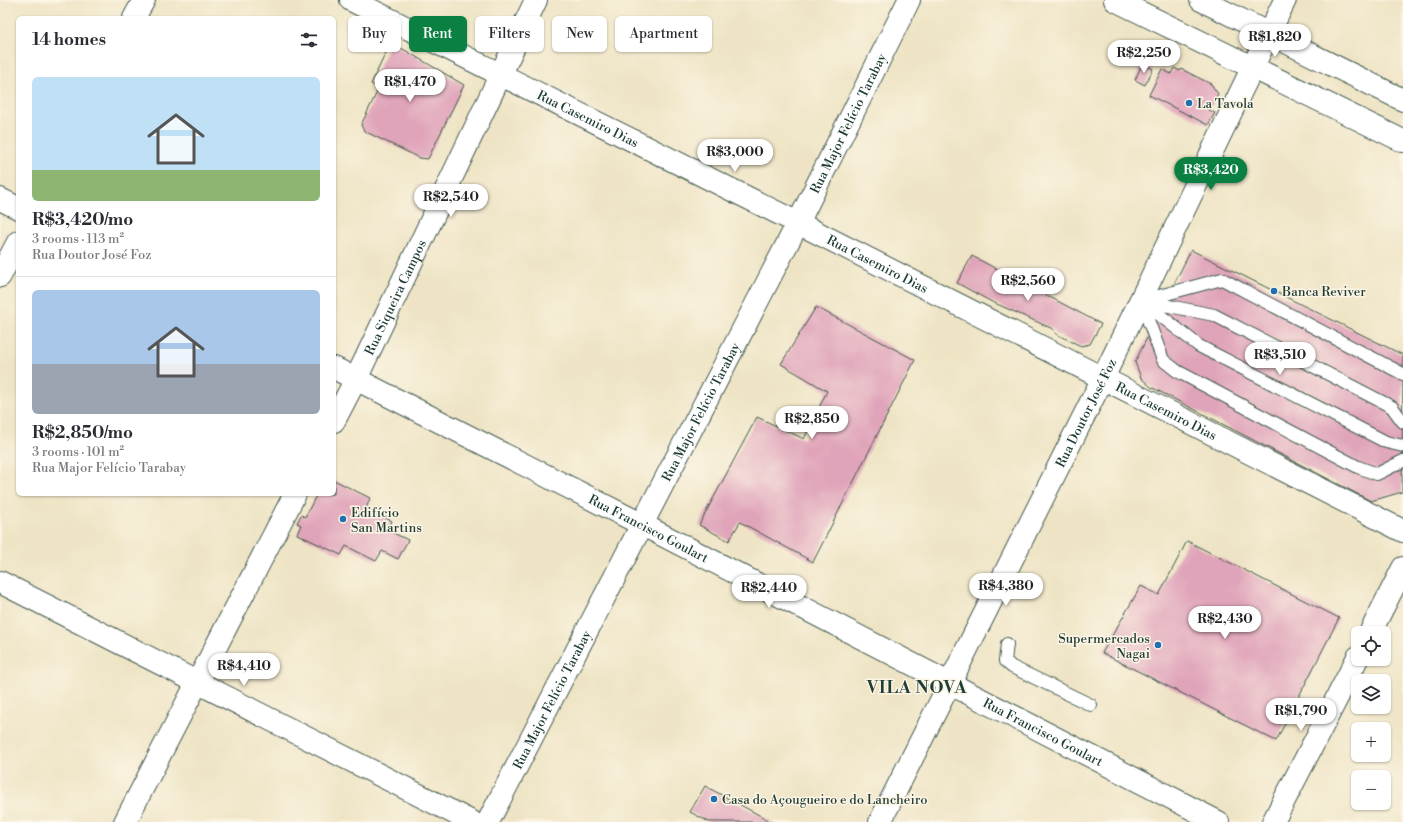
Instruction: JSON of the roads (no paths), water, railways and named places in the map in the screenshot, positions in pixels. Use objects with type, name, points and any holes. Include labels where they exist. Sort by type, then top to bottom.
[{"type":"street","points":[[135,16],[144,0]]},
{"type":"street","name":"Rua Casemiro Dias","points":[[351,0],[500,76],[798,223],[1403,531]]},
{"type":"street","name":"Rua Siqueira Campos","points":[[336,416],[356,379],[536,0]]},
{"type":"street","name":"Rua Major Felício Tarabay","points":[[488,822],[798,223],[909,0]]},
{"type":"street","points":[[1115,0],[1403,141]]},
{"type":"street","points":[[1201,0],[1403,100]]},
{"type":"street","name":"Rua Doutor José Foz","points":[[880,822],[1141,301],[1285,0]]},
{"type":"street","points":[[0,199],[16,207]]},
{"type":"street","points":[[0,276],[16,246]]},
{"type":"street","name":"Rua Francisco Goulart","points":[[336,369],[642,524],[1218,822]]},
{"type":"street","points":[[125,822],[295,496]]},
{"type":"street","points":[[1374,626],[1403,568]]},
{"type":"street","points":[[0,582],[472,822]]},
{"type":"street","points":[[1273,822],[1353,666]]},
{"type":"lane","points":[[1141,301],[1222,279],[1403,374]]},
{"type":"lane","points":[[1141,301],[1214,315],[1392,407],[1403,422]]},
{"type":"lane","points":[[1141,301],[1198,346],[1386,442],[1403,446]]},
{"type":"lane","points":[[1141,301],[1163,360],[1177,371],[1358,467],[1377,474],[1403,461]]},
{"type":"lane","points":[[1007,644],[1005,661],[1012,668],[1091,705]]},
{"type":"place","name":"La Tavola","points":[[1189,103]]},
{"type":"place","name":"Banca Reviver","points":[[1274,291]]},
{"type":"place","name":"Edifício San Martins","points":[[343,519]]},
{"type":"place","name":"Supermercados Nagai","points":[[1158,645]]},
{"type":"place","name":"Casa do Açougueiro e do Lancheiro","points":[[714,799]]},
{"type":"district","name":"VILA NOVA","points":[[917,687]]}]
